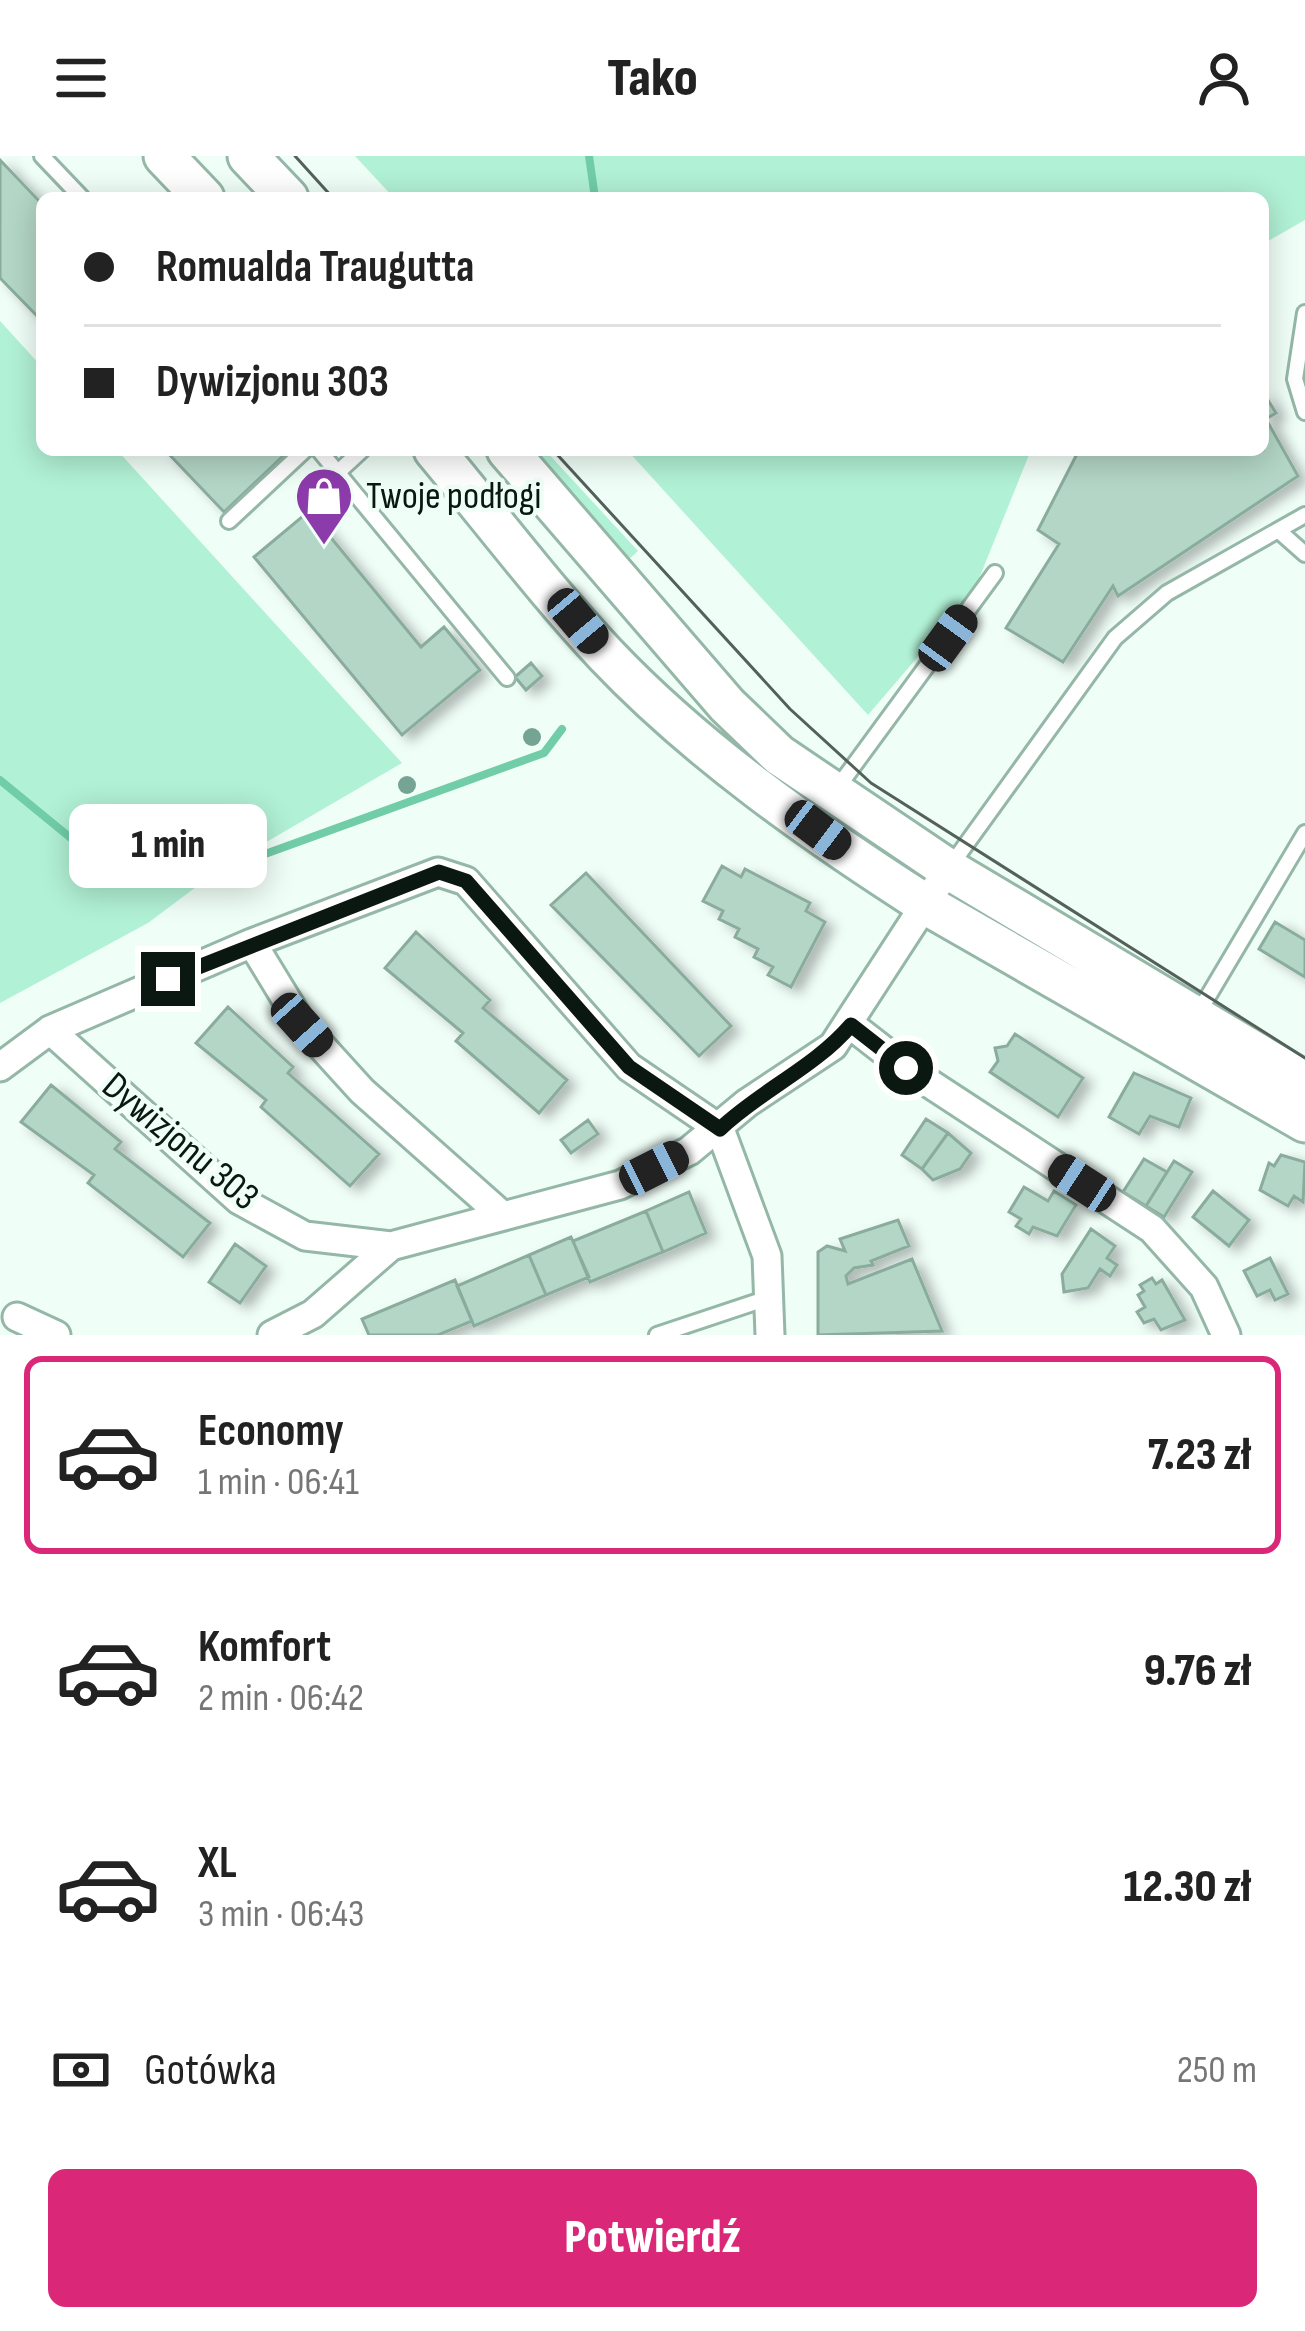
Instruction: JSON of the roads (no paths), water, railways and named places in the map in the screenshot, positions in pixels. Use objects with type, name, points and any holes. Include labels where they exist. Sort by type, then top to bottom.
[{"type":"main road","points":[[164,156],[199,192]]},
{"type":"main road","points":[[248,156],[282,192]]},
{"type":"main road","points":[[439,456],[607,655],[712,749],[867,867],[1305,1122]]},
{"type":"main road","points":[[511,456],[727,705],[778,755],[948,869],[1305,1082]]},
{"type":"street","points":[[926,904],[948,869]]},
{"type":"street","points":[[0,1067],[50,1030],[253,943],[439,872],[466,881],[629,1067],[720,1129],[758,1223],[771,1297],[770,1335]]},
{"type":"street","name":"Dywizjonu 303","points":[[50,1030],[238,1200],[305,1236],[391,1246],[620,1185],[720,1129],[747,1103],[833,1046],[926,904]]},
{"type":"street","points":[[253,943],[302,1025],[362,1091],[502,1216]]},
{"type":"street","points":[[851,1025],[906,1068],[1152,1228],[1204,1287],[1226,1335]]},
{"type":"street","name":"Dywizjonu 303","points":[[272,1335],[314,1314],[391,1246]]},
{"type":"street","points":[[17,1317],[56,1335]]},
{"type":"lane","points":[[42,156],[76,192]]},
{"type":"lane","points":[[1305,313],[1295,380],[1305,412]]},
{"type":"lane","points":[[229,521],[299,456]]},
{"type":"lane","points":[[323,456],[507,678]]},
{"type":"lane","points":[[335,475],[356,456]]},
{"type":"lane","points":[[948,869],[1115,638],[1167,593],[1305,515]]},
{"type":"lane","points":[[1279,532],[1305,554]]},
{"type":"lane","points":[[832,795],[995,573]]},
{"type":"lane","points":[[1197,1016],[1305,832]]},
{"type":"lane","points":[[657,1335],[771,1297]]},
{"type":"waterway","points":[[589,156],[594,192]]},
{"type":"waterway","points":[[0,780],[94,857],[130,870],[182,872],[232,866],[544,753],[562,729]]},
{"type":"tram line","points":[[295,156],[328,192]]},
{"type":"tram line","points":[[558,456],[790,709],[871,783],[1305,1058]]},
{"type":"place","name":"Twoje podłogi","points":[[324,547]]}]
